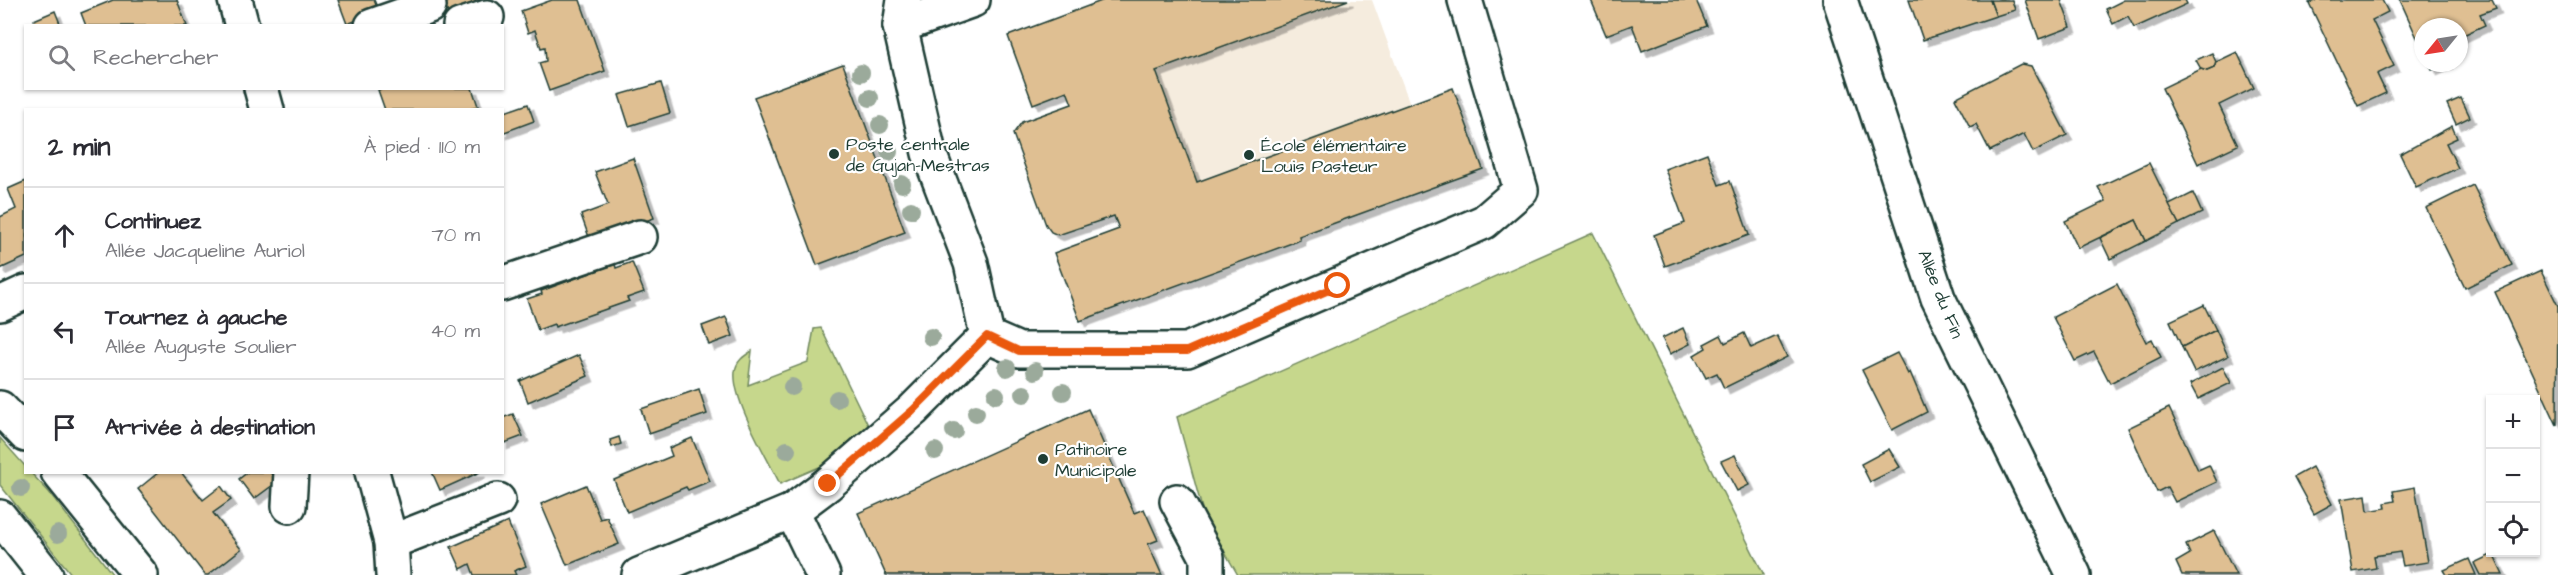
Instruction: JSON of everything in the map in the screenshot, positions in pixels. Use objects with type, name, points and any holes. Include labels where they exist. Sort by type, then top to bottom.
[{"type":"street","points":[[235,0],[241,24]]},
{"type":"street","points":[[973,0],[902,13],[929,153],[971,264],[987,336]]},
{"type":"street","points":[[987,336],[1019,351],[1187,351],[1484,222],[1521,190],[1465,0]]},
{"type":"street","name":"Allée du Fin","points":[[1840,0],[1938,298],[2074,575]]},
{"type":"street","points":[[378,24],[429,6]]},
{"type":"street","points":[[504,283],[640,237]]},
{"type":"street","points":[[0,304],[24,293]]},
{"type":"street","points":[[639,575],[792,511],[828,484],[913,410],[987,336]]},
{"type":"street","points":[[0,408],[24,433]]},
{"type":"street","points":[[60,474],[141,575]]},
{"type":"street","points":[[289,506],[291,474]]},
{"type":"street","points":[[373,474],[391,542],[393,575]]},
{"type":"street","points":[[391,542],[498,500]]},
{"type":"street","points":[[1178,501],[1207,557],[1207,575]]},
{"type":"street","points":[[792,511],[823,575]]},
{"type":"street","points":[[0,517],[46,575]]},
{"type":"shaded area","name":"École élémentaire Louis Pasteur","points":[[1104,0],[1372,0],[1410,104],[1453,88],[1483,169],[1300,236],[1300,240],[1080,321],[1054,253],[1119,229],[1114,216],[1058,235],[1051,232],[1046,225],[1013,134],[1022,122],[1072,103],[1067,91],[1033,104],[1008,36]]},
{"type":"green space","points":[[1593,233],[1764,575],[1238,575],[1204,516],[1177,417]]},
{"type":"green space","points":[[821,328],[869,427],[824,465],[780,484],[744,413],[736,384],[736,368],[741,359],[752,351],[748,385],[808,362],[814,329]]},
{"type":"green space","points":[[0,438],[24,465],[24,474],[32,474],[49,492],[113,575],[72,575],[0,485]]},
{"type":"building","points":[[113,0],[177,0],[186,24],[85,24],[81,13]]},
{"type":"building","points":[[338,0],[374,0],[379,12],[347,24]]},
{"type":"building","points":[[443,0],[494,0],[449,16]]},
{"type":"building","points":[[552,0],[580,0],[605,71],[549,91],[539,63],[546,61],[545,47],[541,48],[535,30],[528,33],[521,11]]},
{"type":"building","name":"École élémentaire Louis Pasteur","points":[[1104,0],[1348,0],[1156,71],[1197,182],[1453,88],[1483,169],[1299,236],[1300,240],[1080,321],[1054,253],[1119,229],[1114,216],[1058,235],[1051,232],[1046,225],[1013,134],[1022,122],[1072,104],[1067,91],[1033,104],[1008,36]]},
{"type":"building","points":[[1591,0],[1696,0],[1707,26],[1642,51],[1632,25],[1606,35]]},
{"type":"building","points":[[1909,0],[1990,0],[1996,16],[1923,40]]},
{"type":"building","points":[[1990,0],[2012,0],[2015,10],[1996,16]]},
{"type":"building","points":[[2025,0],[2061,0],[2071,27],[2039,39]]},
{"type":"building","points":[[2124,0],[2185,0],[2187,4],[2134,28],[2128,16],[2113,24],[2106,9]]},
{"type":"building","points":[[2317,0],[2382,0],[2388,12],[2372,20],[2394,66],[2377,74],[2386,93],[2358,106],[2309,3]]},
{"type":"building","points":[[2400,0],[2492,0],[2496,8],[2480,14],[2485,25],[2468,33],[2468,18],[2414,18],[2414,31]]},
{"type":"building","points":[[55,11],[60,24],[35,24],[34,20]]},
{"type":"building","points":[[2237,52],[2254,88],[2219,105],[2238,145],[2198,164],[2162,88],[2201,69],[2207,71],[2214,68],[2216,62]]},
{"type":"building","points":[[2212,53],[2216,62],[2214,68],[2207,71],[2201,69],[2196,60]]},
{"type":"building","points":[[843,64],[905,232],[817,265],[754,97]]},
{"type":"building","points":[[2021,64],[2031,66],[2067,135],[2033,152],[2024,134],[1990,151],[1976,124],[1970,127],[1955,98]]},
{"type":"building","points":[[661,83],[670,113],[629,126],[619,95]]},
{"type":"building","points":[[378,90],[473,90],[478,106],[472,108],[384,108]]},
{"type":"building","points":[[2461,98],[2470,117],[2456,124],[2447,104]]},
{"type":"building","points":[[528,104],[534,121],[504,132],[504,112]]},
{"type":"building","points":[[2452,126],[2457,138],[2446,143],[2458,168],[2416,187],[2400,154]]},
{"type":"building","points":[[1707,153],[1719,185],[1730,181],[1749,235],[1665,266],[1654,235],[1685,223],[1665,169]]},
{"type":"building","points":[[633,158],[654,218],[590,240],[581,215],[608,205],[595,172]]},
{"type":"building","points":[[2149,163],[2179,224],[2146,241],[2136,220],[2078,248],[2065,221],[2106,201],[2098,187]]},
{"type":"building","points":[[24,182],[24,258],[0,269],[0,217],[16,209],[8,189]]},
{"type":"building","points":[[2473,185],[2512,265],[2465,288],[2426,208]]},
{"type":"building","points":[[2193,193],[2202,213],[2179,224],[2169,205]]},
{"type":"building","points":[[2136,220],[2146,241],[2110,259],[2100,238]]},
{"type":"building","points":[[632,262],[644,292],[627,298],[629,301],[555,327],[554,324],[538,330],[527,299],[542,294],[541,291],[615,264],[616,268]]},
{"type":"building","points":[[2541,271],[2558,306],[2557,425],[2495,292]]},
{"type":"building","points":[[2117,284],[2146,342],[2152,339],[2161,357],[2110,383],[2094,352],[2075,361],[2053,317]]},
{"type":"building","points":[[2204,305],[2216,330],[2182,347],[2170,321]]},
{"type":"building","points":[[726,317],[733,336],[709,345],[702,326]]},
{"type":"building","points":[[1683,328],[1690,344],[1670,354],[1662,338]]},
{"type":"building","points":[[2216,330],[2228,356],[2194,372],[2182,347]]},
{"type":"building","points":[[1744,333],[1751,348],[1777,336],[1787,357],[1724,388],[1717,373],[1706,378],[1694,355],[1706,348],[1704,344],[1721,335],[1725,343]]},
{"type":"building","points":[[1897,353],[1908,374],[1910,372],[1927,412],[1892,430],[1862,370]]},
{"type":"building","points":[[579,355],[588,376],[528,402],[520,381]]},
{"type":"building","points":[[2223,367],[2231,383],[2198,399],[2190,384]]},
{"type":"building","points":[[699,389],[707,414],[649,434],[641,409]]},
{"type":"building","points":[[2169,408],[2198,470],[2209,465],[2217,482],[2175,502],[2167,487],[2157,492],[2128,428]]},
{"type":"building","name":"Patinoire Municipale","points":[[1088,409],[1134,513],[1144,509],[1158,540],[1148,544],[1162,575],[886,575],[858,513]]},
{"type":"building","points":[[513,414],[523,436],[504,443],[504,417]]},
{"type":"building","points":[[619,437],[621,444],[612,447],[610,440]]},
{"type":"building","points":[[692,438],[710,481],[688,490],[686,487],[627,512],[614,480],[672,456],[669,448]]},
{"type":"building","points":[[1889,449],[1900,467],[1870,482],[1861,464]]},
{"type":"building","points":[[1735,455],[1749,485],[1737,491],[1721,461]]},
{"type":"building","points":[[2312,467],[2332,504],[2314,514],[2294,477]]},
{"type":"building","points":[[157,474],[183,474],[203,500],[221,486],[231,500],[213,513],[241,549],[205,575],[138,489]]},
{"type":"building","points":[[245,474],[271,474],[277,482],[254,499],[239,479]]},
{"type":"building","points":[[433,474],[476,474],[440,490]]},
{"type":"building","points":[[586,485],[600,519],[607,517],[619,544],[567,565],[541,504]]},
{"type":"building","points":[[2415,487],[2428,562],[2403,566],[2400,552],[2374,556],[2376,568],[2353,572],[2341,499],[2366,495],[2368,511],[2386,508],[2385,503],[2395,501],[2393,491]]},
{"type":"building","points":[[508,522],[526,566],[514,571],[516,575],[474,575],[470,564],[461,569],[451,547]]},
{"type":"building","points":[[2214,531],[2236,575],[2182,575],[2176,562],[2190,554],[2186,545]]},
{"type":"building","points":[[2487,557],[2494,557],[2503,575],[2480,575],[2474,563]]},
{"type":"building","points":[[2469,559],[2476,575],[2447,575],[2444,570]]},
{"type":"place","name":"Poste centrale de Gujan-Mestras","points":[[834,154]]},
{"type":"place","name":"École élémentaire Louis Pasteur","points":[[1249,155]]},
{"type":"place","name":"Patinoire Municipale","points":[[1043,459]]},
{"type":"route","points":[[828,484],[913,410],[987,336],[1019,351],[1187,351],[1338,286]]}]
